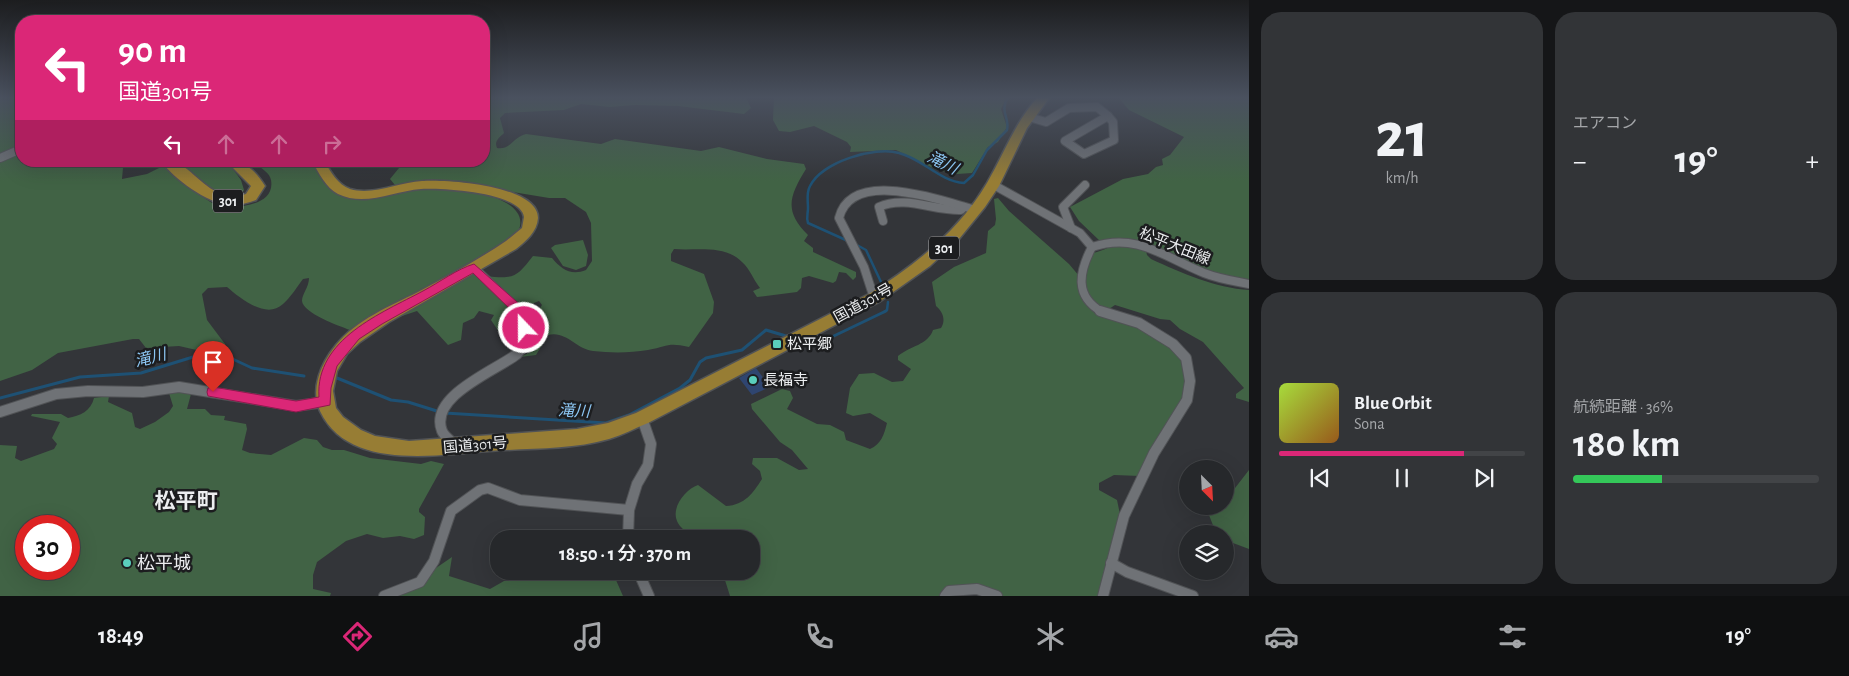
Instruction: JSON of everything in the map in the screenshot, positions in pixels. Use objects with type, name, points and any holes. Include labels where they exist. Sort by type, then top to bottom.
[{"type":"highway","name":"国道301号","points":[[326,402],[334,420],[357,438],[390,447],[430,449],[593,435],[642,418],[874,298],[909,277],[958,234],[970,209],[992,184],[1025,125]]},
{"type":"highway","name":"301","points":[[175,167],[206,192],[231,202],[251,197],[258,186],[252,177],[240,167]]},
{"type":"highway","points":[[322,167],[332,182],[349,193],[365,194],[408,186],[441,184],[494,192],[521,202],[530,212],[531,223],[525,233],[474,268],[378,321],[355,336],[332,364],[324,388],[326,402]]},
{"type":"street","points":[[1092,125],[1067,138],[1065,142],[1084,154],[1112,141],[1114,125]]},
{"type":"street","points":[[0,158],[15,152]]},
{"type":"street","points":[[992,184],[1080,233],[1092,247],[1084,261],[1080,284],[1086,299],[1102,312],[1133,321],[1169,342],[1184,356],[1188,364],[1191,387],[1184,407],[1171,424],[1129,504],[1116,537],[1103,596]]},
{"type":"street","points":[[1071,228],[1063,207],[1068,199],[1085,185]]},
{"type":"street","points":[[874,298],[864,267],[839,218],[840,212],[852,196],[873,190],[927,198],[970,209]]},
{"type":"street","points":[[883,221],[879,207],[884,204],[914,204],[951,212],[970,209]]},
{"type":"street","name":"松平大田線","points":[[1092,247],[1106,241],[1130,242],[1155,250],[1205,274],[1249,284]]},
{"type":"street","points":[[458,447],[442,432],[439,422],[455,393],[518,353],[524,345],[526,334],[522,314],[474,268]]},
{"type":"street","points":[[0,412],[56,394],[88,391],[142,392],[179,386],[296,406],[326,402]]},
{"type":"street","points":[[628,530],[628,510],[637,484],[648,465],[651,444],[642,418]]},
{"type":"street","points":[[384,596],[420,582],[434,560],[451,511],[480,490],[488,488],[520,500],[628,510]]},
{"type":"street","points":[[1111,562],[1127,572],[1193,596]]},
{"type":"street","points":[[642,580],[649,596]]},
{"type":"street","points":[[945,596],[949,591],[977,589],[997,596]]},
{"type":"green space","points":[[0,125],[15,125],[15,150],[0,156]]},
{"type":"green space","points":[[490,125],[502,125],[504,133],[497,140],[497,148],[506,147],[526,134],[601,144],[615,139],[701,151],[719,147],[767,159],[804,164],[806,169],[793,195],[792,210],[800,226],[808,235],[804,241],[813,248],[813,252],[856,272],[856,277],[853,280],[846,273],[839,272],[836,281],[833,283],[809,276],[802,278],[801,288],[797,292],[757,297],[753,291],[760,288],[747,268],[735,256],[719,251],[674,249],[671,254],[671,261],[704,274],[714,302],[713,313],[689,347],[672,345],[634,352],[600,352],[587,350],[566,337],[554,334],[548,335],[536,355],[520,357],[531,352],[533,347],[531,341],[527,339],[528,334],[532,321],[542,305],[539,301],[529,305],[528,311],[523,312],[485,276],[508,277],[514,275],[533,256],[552,258],[563,268],[571,272],[586,270],[592,261],[591,223],[586,212],[565,198],[549,198],[471,185],[408,183],[395,185],[390,179],[399,168],[398,167],[490,167]]},
{"type":"green space","points":[[776,125],[1006,125],[1007,127],[998,142],[988,147],[972,173],[957,174],[937,170],[896,150],[850,152],[851,147],[847,142],[814,126],[790,132],[779,131]]},
{"type":"green space","points":[[1159,125],[1249,125],[1249,282],[1211,274],[1121,239],[1100,241],[1079,221],[1070,207],[1123,179],[1148,174],[1156,167],[1163,165],[1162,159],[1170,155],[1184,137]]},
{"type":"green space","points":[[15,153],[15,167],[124,167],[122,179],[147,174],[161,167],[167,167],[212,203],[233,207],[252,204],[267,196],[271,189],[271,180],[269,175],[260,167],[317,167],[340,194],[348,198],[419,188],[453,188],[481,193],[507,203],[516,211],[520,220],[518,232],[492,252],[350,330],[322,318],[304,306],[302,298],[309,278],[303,279],[283,304],[269,310],[254,306],[227,287],[208,288],[202,294],[207,320],[225,344],[224,349],[214,354],[179,346],[146,348],[139,339],[133,339],[58,353],[32,370],[0,381],[0,159]]},
{"type":"green space","points":[[180,167],[231,167],[241,180],[244,190],[238,196],[230,197],[208,189]]},
{"type":"green space","points":[[998,198],[1009,211],[1069,264],[1080,277],[1083,298],[1094,312],[1140,329],[1166,345],[1185,362],[1186,397],[1140,476],[1114,475],[1099,483],[1099,490],[1117,500],[1121,519],[1099,596],[1003,596],[985,589],[942,596],[730,596],[725,580],[760,580],[760,530],[684,530],[678,523],[676,516],[676,510],[684,494],[698,485],[726,506],[743,501],[752,493],[762,479],[760,471],[752,464],[753,458],[777,458],[799,470],[808,469],[792,450],[780,442],[752,409],[751,404],[782,389],[790,391],[793,398],[787,409],[817,424],[830,425],[844,432],[846,440],[870,449],[877,445],[887,423],[870,413],[853,416],[846,413],[850,388],[859,374],[874,373],[892,382],[903,381],[911,369],[898,360],[898,356],[923,342],[931,335],[933,330],[941,328],[943,325],[943,316],[936,306],[932,282],[954,267],[986,253],[988,231],[995,225],[996,219],[994,199]]},
{"type":"green space","points":[[583,240],[588,255],[586,266],[576,270],[563,266],[551,248],[555,245]]},
{"type":"green space","points":[[1122,242],[1146,251],[1151,259],[1187,274],[1211,283],[1249,290],[1249,402],[1236,398],[1236,394],[1244,388],[1203,342],[1180,329],[1170,320],[1160,319],[1115,305],[1109,309],[1099,306],[1092,301],[1086,287],[1086,278],[1093,253]]},
{"type":"green space","points":[[476,271],[519,313],[522,326],[519,346],[509,347],[491,320],[494,315],[479,311],[474,318],[463,323],[461,340],[448,345],[417,311],[399,317],[399,314]]},
{"type":"green space","points":[[173,391],[191,394],[187,409],[205,409],[211,415],[225,416],[224,420],[246,424],[247,429],[242,450],[250,453],[271,455],[304,438],[317,440],[323,447],[332,450],[344,450],[370,458],[421,464],[431,461],[444,464],[419,509],[419,512],[425,517],[424,535],[414,539],[400,536],[383,538],[367,534],[346,541],[317,562],[313,575],[313,589],[331,593],[330,596],[0,596],[0,445],[17,446],[15,458],[21,461],[54,449],[57,444],[52,438],[60,422],[31,416],[32,414],[61,414],[68,418],[72,417],[88,410],[94,398],[109,396],[108,402],[132,413],[135,427],[140,429],[155,422],[169,412],[173,406],[169,393]]},
{"type":"green space","points":[[1249,470],[1249,549],[1234,543],[1234,525],[1213,525],[1209,515],[1234,515],[1234,489]]},
{"type":"green space","points":[[452,557],[449,576],[490,589],[504,581],[616,580],[623,596],[393,596],[426,579],[436,568]]},
{"type":"building","name":"長福寺","points":[[756,368],[770,387],[752,395],[739,378]]},
{"type":"waterway","name":"滝川","points":[[848,241],[808,223],[808,191],[816,177],[825,170],[837,163],[863,154],[888,151],[908,156],[947,178],[964,183],[973,175],[987,150],[1007,130],[1008,125]]},
{"type":"waterway","name":"滝川","points":[[855,244],[866,250],[881,282]]},
{"type":"waterway","name":"滝川","points":[[884,312],[887,310],[888,302]]},
{"type":"waterway","name":"滝川","points":[[805,344],[815,345],[884,312]]},
{"type":"waterway","name":"滝川","points":[[445,413],[606,423],[629,415],[680,388],[690,380],[700,362],[706,358],[742,350],[766,330],[786,336]]},
{"type":"waterway","name":"滝川","points":[[0,398],[80,377],[141,373],[206,353],[224,355],[252,368],[304,376]]},
{"type":"waterway","name":"滝川","points":[[337,378],[391,400],[408,402],[440,412]]},
{"type":"place","name":"松平郷","points":[[777,344]]},
{"type":"place","name":"長福寺","points":[[753,380]]},
{"type":"place","name":"松平城","points":[[127,563]]},
{"type":"district","name":"松平町","points":[[186,501]]},
{"type":"route","points":[[213,392],[296,406],[326,402],[324,388],[332,364],[355,336],[365,328],[474,268],[520,312],[523,316],[524,328]]}]
